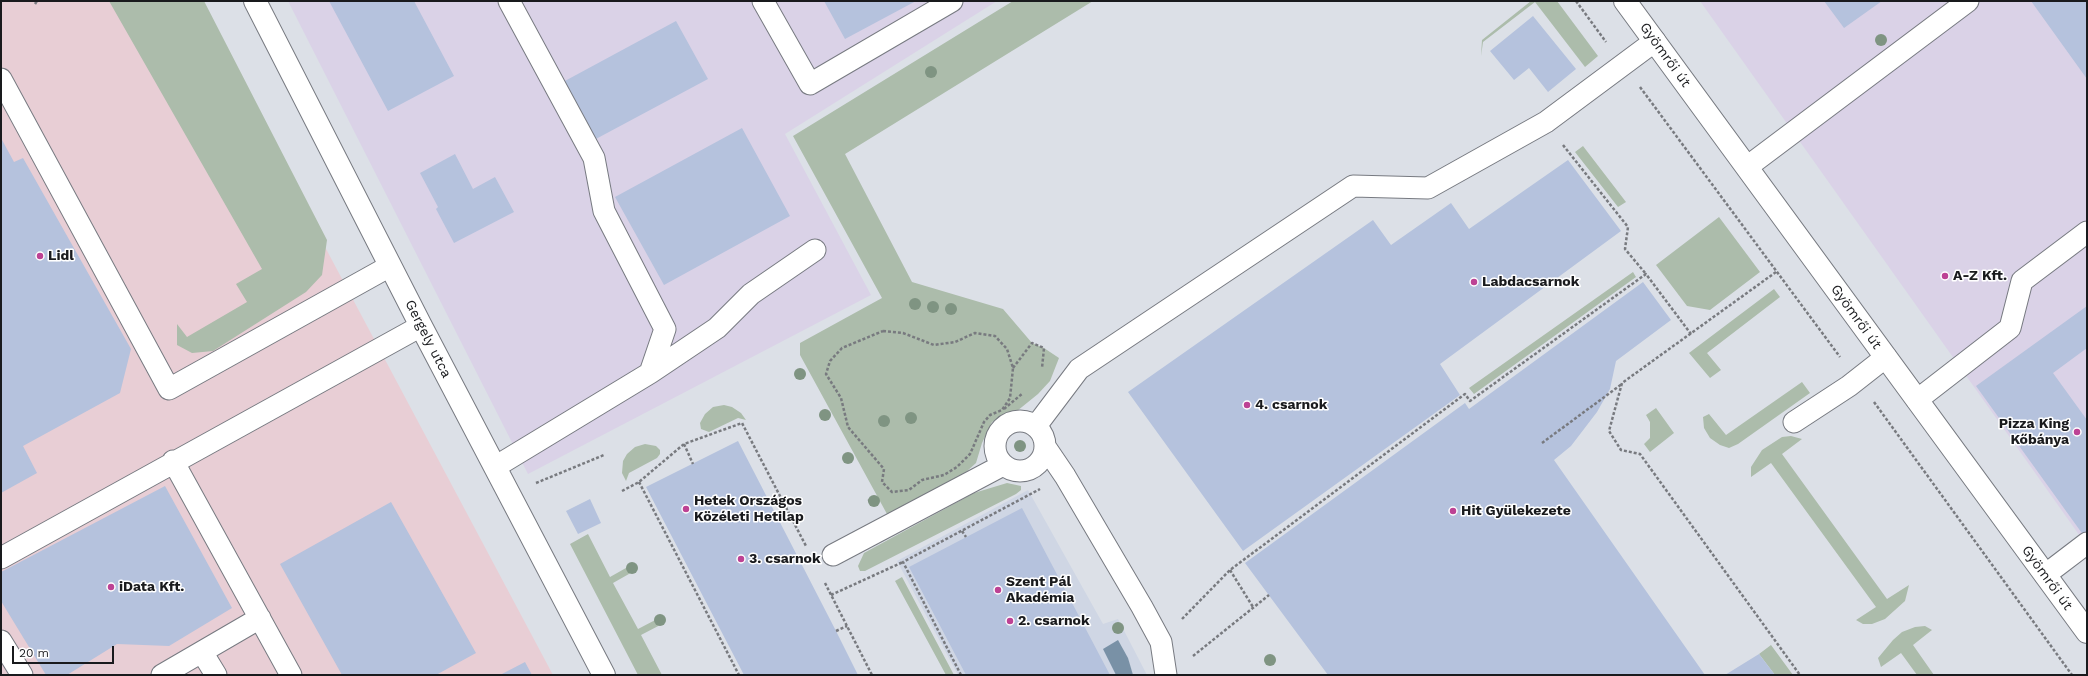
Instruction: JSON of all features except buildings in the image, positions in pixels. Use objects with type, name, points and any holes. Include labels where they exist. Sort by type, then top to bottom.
[{"type":"street","name":"Gergely utca","points":[[255,1],[421,326],[604,675]]},
{"type":"street","name":"Gyömrői út","points":[[1625,1],[2087,632]]},
{"type":"lane","points":[[509,1],[594,158],[604,211],[665,329],[650,373]]},
{"type":"lane","points":[[763,1],[810,84],[952,1]]},
{"type":"lane","points":[[1747,167],[1968,1]]},
{"type":"lane","points":[[1036,426],[1079,368],[1353,186],[1428,188],[1546,122],[1655,42]]},
{"type":"lane","points":[[1,79],[169,389],[390,266]]},
{"type":"lane","points":[[1917,400],[2010,328],[2022,281],[2087,232]]},
{"type":"lane","points":[[495,467],[650,373],[717,328],[751,294],[815,250]]},
{"type":"lane","points":[[1,558],[173,461],[421,326]]},
{"type":"lane","points":[[1794,422],[1857,379],[1886,357]]},
{"type":"lane","points":[[1046,448],[1040,462],[1027,471],[1015,471],[1003,466],[995,450],[995,441],[1001,430],[1012,422],[1021,420],[1030,422],[1036,426],[1045,439],[1046,448],[1065,476],[1161,642],[1166,675]]},
{"type":"lane","points":[[173,461],[292,675]]},
{"type":"lane","points":[[833,555],[1003,466]]},
{"type":"lane","points":[[2044,575],[2087,543]]},
{"type":"lane","points":[[162,675],[260,618]]},
{"type":"lane","points":[[1,641],[22,675]]},
{"type":"lane","points":[[202,652],[216,675]]},
{"type":"path","points":[[1576,1],[1857,379],[2072,675]]},
{"type":"path","points":[[1546,122],[1628,227],[1625,249],[1646,274],[1691,334]]},
{"type":"path","points":[[1542,443],[1622,383],[1776,272]]},
{"type":"path","points":[[1161,642],[1230,570],[1465,394],[1470,401],[1646,274]]},
{"type":"path","points":[[1002,410],[1010,398],[1013,368],[1007,349],[995,336],[975,333],[955,342],[934,345],[903,333],[882,331],[842,348],[830,361],[826,374],[841,398],[848,427],[884,469],[882,482],[892,492],[908,490],[922,480],[944,475],[957,467],[970,454],[984,422],[990,415],[1002,410],[1025,392]]},
{"type":"path","points":[[1013,368],[1032,343],[1044,348],[1041,376]]},
{"type":"path","points":[[1622,383],[1609,431],[1621,450],[1640,454],[1800,675]]},
{"type":"path","points":[[622,491],[639,482],[684,444],[742,423]]},
{"type":"path","points":[[684,444],[693,464]]},
{"type":"path","points":[[535,484],[604,455]]},
{"type":"path","points":[[831,595],[903,562],[1065,476]]},
{"type":"path","points":[[639,482],[739,675]]},
{"type":"path","points":[[962,531],[966,538]]},
{"type":"path","points":[[903,562],[961,675]]},
{"type":"path","points":[[1230,570],[1253,607]]},
{"type":"path","points":[[1188,660],[1269,595]]},
{"type":"path","points":[[836,631],[847,626]]},
{"type":"shaded area","points":[[1,1],[194,1],[553,675],[1,675]]},
{"type":"shaded area","points":[[288,1],[997,1],[785,134],[871,295],[528,474]]},
{"type":"shaded area","points":[[1700,1],[2087,1],[2087,546]]},
{"type":"shaded area","name":"Szent Pál Akadémia","points":[[1028,490],[1103,624],[1118,619],[1147,675],[958,675],[897,561]]},
{"type":"green space","points":[[109,1],[204,1],[327,240],[322,275],[306,292],[213,351],[192,353],[177,345],[177,324],[187,337],[247,302],[236,284],[262,269]]},
{"type":"green space","points":[[1013,1],[1093,1],[845,154],[912,282],[1003,309],[1032,343],[1044,348],[1059,358],[1050,381],[1038,394],[1017,411],[992,422],[982,443],[976,463],[954,483],[887,514],[800,355],[800,343],[882,298],[793,136]]},
{"type":"green space","points":[[1531,1],[1557,1],[1598,56],[1585,67],[1535,2],[1483,42],[1481,56],[1482,40]]},
{"type":"green space","points":[[1583,146],[1626,202],[1618,207],[1575,152]]},
{"type":"green space","points":[[1719,217],[1760,272],[1710,310],[1687,306],[1656,265]]},
{"type":"green space","points":[[1633,272],[1636,277],[1474,394],[1469,388]]},
{"type":"green space","points":[[1774,289],[1780,297],[1707,353],[1721,370],[1710,378],[1689,353]]},
{"type":"green space","points":[[1802,382],[1810,393],[1738,444],[1729,448],[1720,445],[1710,438],[1704,428],[1703,417],[1709,414],[1726,435]]},
{"type":"green space","points":[[724,405],[732,407],[741,413],[746,420],[738,418],[709,432],[701,429],[700,423],[705,414],[713,407]]},
{"type":"green space","points":[[1656,408],[1674,433],[1650,452],[1644,444],[1650,438],[1650,422],[1646,415]]},
{"type":"green space","points":[[1791,436],[1802,439],[1782,454],[1887,599],[1909,585],[1905,601],[1885,619],[1872,624],[1863,624],[1856,620],[1876,607],[1771,463],[1751,477],[1751,467],[1762,450],[1782,437]]},
{"type":"green space","points":[[645,444],[656,446],[660,450],[660,454],[657,458],[629,473],[626,481],[622,473],[623,461],[627,454],[635,447]]},
{"type":"green space","points":[[1007,483],[1021,486],[1021,490],[1016,494],[865,571],[860,571],[858,566],[864,553],[974,493]]},
{"type":"green space","points":[[588,534],[610,577],[633,564],[636,570],[613,583],[638,629],[661,617],[664,623],[641,635],[662,675],[638,675],[570,544]]},
{"type":"green space","points":[[902,577],[954,675],[946,675],[895,581]]},
{"type":"green space","points":[[1925,626],[1932,630],[1913,645],[1934,675],[1917,675],[1901,653],[1881,667],[1878,658],[1893,640],[1902,632],[1915,627]]},
{"type":"green space","points":[[1771,645],[1793,675],[1775,675],[1759,654]]},
{"type":"water","points":[[1118,640],[1128,658],[1133,675],[1116,675],[1103,649]]},
{"type":"place","name":"Lidl","points":[[40,256]]},
{"type":"place","name":"A-Z Kft.","points":[[1945,276]]},
{"type":"place","name":"Labdacsarnok","points":[[1474,282]]},
{"type":"place","name":"4. csarnok","points":[[1247,405]]},
{"type":"place","name":"Pizza King Kőbánya","points":[[2077,432]]},
{"type":"place","name":"Hetek Országos Közéleti Hetilap","points":[[686,509]]},
{"type":"place","name":"Hit Gyülekezete","points":[[1453,511]]},
{"type":"place","name":"3. csarnok","points":[[741,559]]},
{"type":"place","name":"iData Kft.","points":[[111,587]]},
{"type":"place","name":"Szent Pál Akadémia","points":[[998,590]]},
{"type":"place","name":"2. csarnok","points":[[1010,621]]}]
